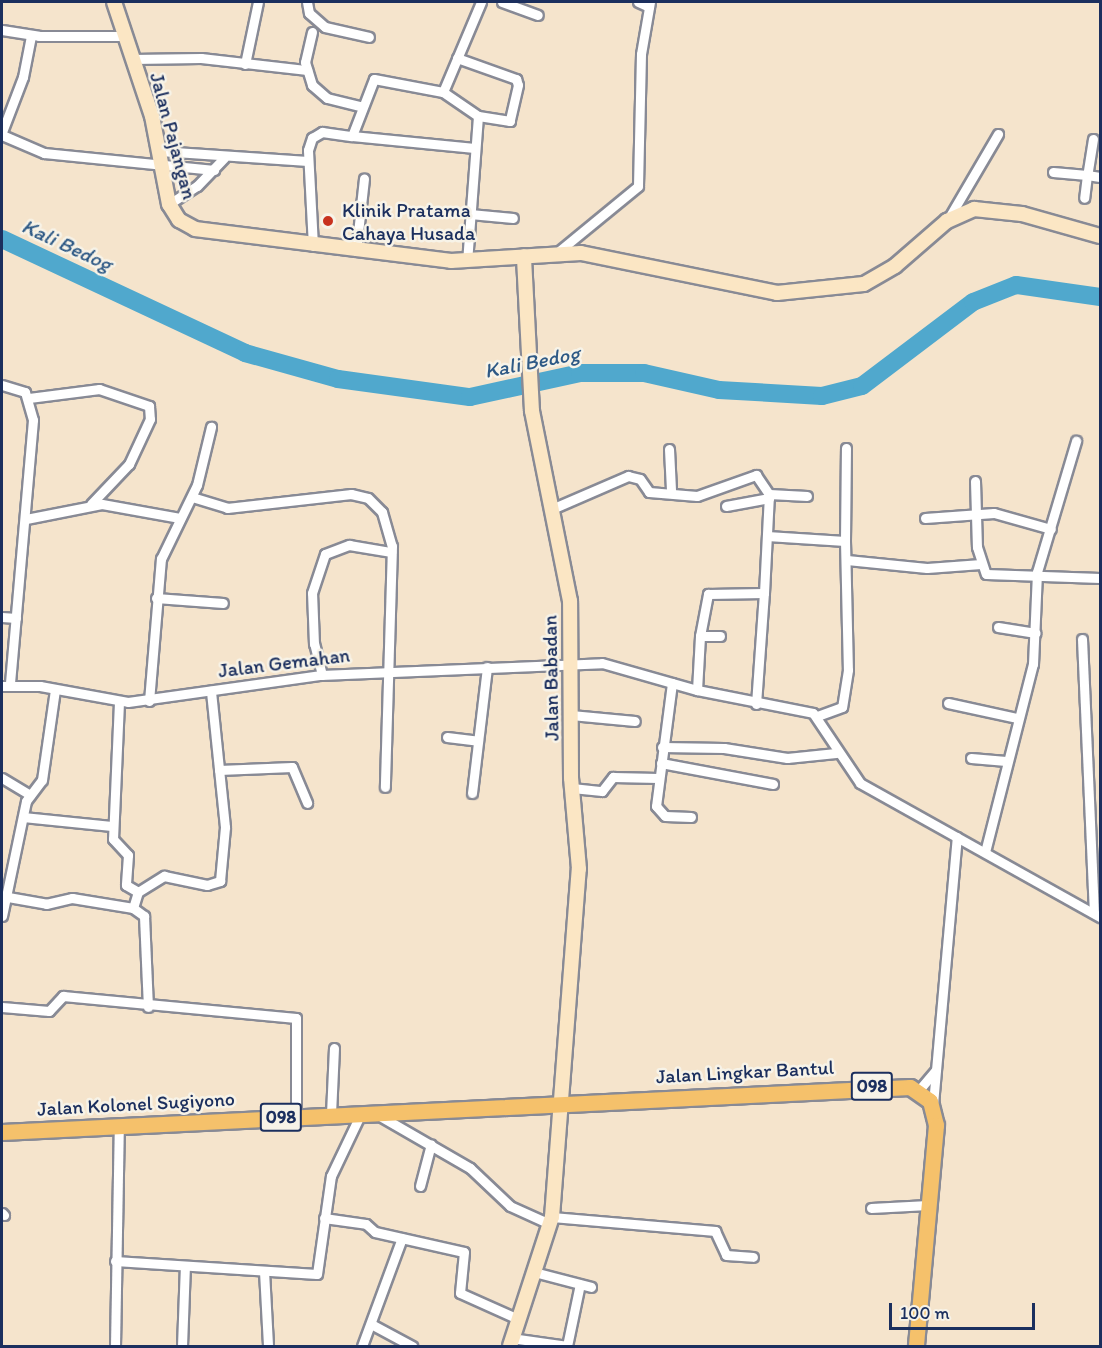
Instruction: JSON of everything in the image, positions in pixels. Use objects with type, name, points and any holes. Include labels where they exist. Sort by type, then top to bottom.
[{"type":"main road","name":"Jalan Pajangan","points":[[114,2],[161,158],[169,204],[179,220],[195,229],[356,251],[467,261],[559,251],[747,290],[816,292],[873,280],[947,221],[966,211],[996,209],[1101,236]]},
{"type":"main road","name":"Jalan Babadan","points":[[511,1342],[516,1318],[551,1221],[578,893],[572,788],[573,664],[554,508],[532,411],[527,366],[524,256]]},
{"type":"main road","name":"Jalan Lingkar Bantul","points":[[561,1102],[886,1085],[919,1090]]},
{"type":"main road","name":"098","points":[[919,1090],[933,1107]]},
{"type":"main road","name":"Jalan Kolonel Sugiyono","points":[[2,1132],[561,1102]]},
{"type":"main road","points":[[916,1347],[928,1205],[933,1107]]},
{"type":"street","points":[[245,64],[258,2]]},
{"type":"street","points":[[304,2],[315,21],[325,27],[369,37]]},
{"type":"street","points":[[443,92],[481,2]]},
{"type":"street","points":[[502,2],[538,15]]},
{"type":"street","points":[[559,251],[638,186],[641,54],[650,4],[638,2]]},
{"type":"street","points":[[2,30],[31,36],[124,36]]},
{"type":"street","points":[[312,32],[307,70],[327,98],[360,106]]},
{"type":"street","points":[[31,36],[23,77],[2,134],[44,153],[308,161]]},
{"type":"street","points":[[352,136],[360,106],[370,82],[378,78],[443,92],[478,116],[510,121],[517,80],[457,58]]},
{"type":"street","points":[[132,59],[245,64],[307,70]]},
{"type":"street","points":[[467,261],[478,116]]},
{"type":"street","points":[[314,246],[308,161],[316,134],[474,148]]},
{"type":"street","points":[[947,221],[998,134]]},
{"type":"street","points":[[1084,198],[1093,139]]},
{"type":"street","points":[[161,158],[214,170]]},
{"type":"street","points":[[169,204],[214,170],[224,158]]},
{"type":"street","points":[[1053,172],[1101,177]]},
{"type":"street","points":[[356,251],[364,178]]},
{"type":"street","points":[[470,214],[513,218]]},
{"type":"street","points":[[2,386],[21,390],[29,398],[33,420],[16,618],[6,686]]},
{"type":"street","points":[[29,398],[99,389],[149,406],[150,419],[129,464],[91,504]]},
{"type":"street","points":[[149,701],[156,598],[170,533],[192,497],[211,427]]},
{"type":"street","points":[[985,852],[1035,633],[1037,572],[1076,441]]},
{"type":"street","points":[[846,448],[845,541],[848,670],[843,699],[835,712],[817,716],[836,753],[860,783],[1097,915]]},
{"type":"street","points":[[669,449],[671,490]]},
{"type":"street","points":[[554,508],[628,476],[640,479],[649,492],[671,490],[710,494],[756,475],[769,496],[756,704]]},
{"type":"street","points":[[975,481],[975,514],[981,564],[990,575],[1037,572],[1101,578]]},
{"type":"street","points":[[192,497],[227,508],[361,495],[385,517],[392,552],[385,786]]},
{"type":"street","points":[[726,506],[769,496],[807,496]]},
{"type":"street","points":[[26,519],[91,504],[160,512],[180,518]]},
{"type":"street","points":[[160,512],[170,533]]},
{"type":"street","points":[[925,518],[1002,514],[1051,529]]},
{"type":"street","points":[[767,536],[845,541]]},
{"type":"street","points":[[322,675],[314,644],[312,593],[325,554],[342,545],[392,552]]},
{"type":"street","points":[[847,560],[927,568],[981,564]]},
{"type":"street","points":[[697,690],[700,636],[708,594],[764,593]]},
{"type":"street","points":[[156,598],[223,603]]},
{"type":"street","points":[[2,617],[16,618]]},
{"type":"street","points":[[998,627],[1035,633]]},
{"type":"street","points":[[700,636],[720,636]]},
{"type":"street","points":[[1082,639],[1097,915]]},
{"type":"street","name":"Jalan Gemahan","points":[[6,686],[55,690],[119,702],[149,701],[322,675],[387,670],[603,663],[697,690],[817,716]]},
{"type":"street","points":[[472,793],[487,667]]},
{"type":"street","points":[[672,683],[658,778],[659,813],[691,818]]},
{"type":"street","points":[[2,916],[8,897],[23,818],[30,795],[40,788],[44,774],[55,690]]},
{"type":"street","points":[[133,909],[138,892],[164,876],[207,885],[220,881],[225,844],[211,691]]},
{"type":"street","points":[[119,702],[112,826],[117,847],[128,855],[126,885],[138,892]]},
{"type":"street","points":[[948,703],[1017,718]]},
{"type":"street","points":[[571,715],[635,722]]},
{"type":"street","points":[[447,737],[478,741]]},
{"type":"street","points":[[662,747],[724,748],[787,758],[836,753]]},
{"type":"street","points":[[970,758],[1006,761]]},
{"type":"street","points":[[661,763],[773,784]]},
{"type":"street","points":[[1089,763],[1101,763]]},
{"type":"street","points":[[219,770],[292,767],[307,803]]},
{"type":"street","points":[[2,777],[30,795]]},
{"type":"street","points":[[572,788],[602,791],[613,777],[658,778]]},
{"type":"street","points":[[23,818],[112,826]]},
{"type":"street","points":[[933,1107],[957,837]]},
{"type":"street","points":[[8,897],[46,904],[72,898],[133,909],[144,916],[148,1007]]},
{"type":"street","points":[[2,1007],[49,1011],[63,996],[148,1007],[297,1018],[296,1116]]},
{"type":"street","points":[[331,1114],[334,1048]]},
{"type":"street","points":[[919,1090],[936,1070]]},
{"type":"street","points":[[115,1262],[320,1272],[324,1218],[333,1171],[367,1112],[431,1144],[470,1168],[510,1206],[551,1221],[715,1231],[726,1255],[753,1257]]},
{"type":"street","points":[[115,1347],[119,1125]]},
{"type":"street","points":[[420,1186],[431,1144]]},
{"type":"street","points":[[871,1208],[928,1205]]},
{"type":"street","points":[[324,1218],[366,1224],[402,1238],[464,1252],[460,1293],[516,1318]]},
{"type":"street","points":[[361,1346],[402,1238]]},
{"type":"street","points":[[182,1347],[184,1266]]},
{"type":"street","points":[[264,1271],[268,1347]]},
{"type":"street","points":[[534,1272],[591,1287]]},
{"type":"street","points":[[511,1342],[567,1347],[580,1284]]},
{"type":"street","points":[[371,1324],[412,1347]]},
{"type":"waterway","name":"Kali Bedog","points":[[2,239],[245,353],[338,379],[470,397],[580,373],[644,373],[719,390],[822,396],[862,386],[973,302],[1016,285],[1100,297]]},
{"type":"place","name":"Klinik Pratama Cahaya Husada","points":[[328,221]]}]
